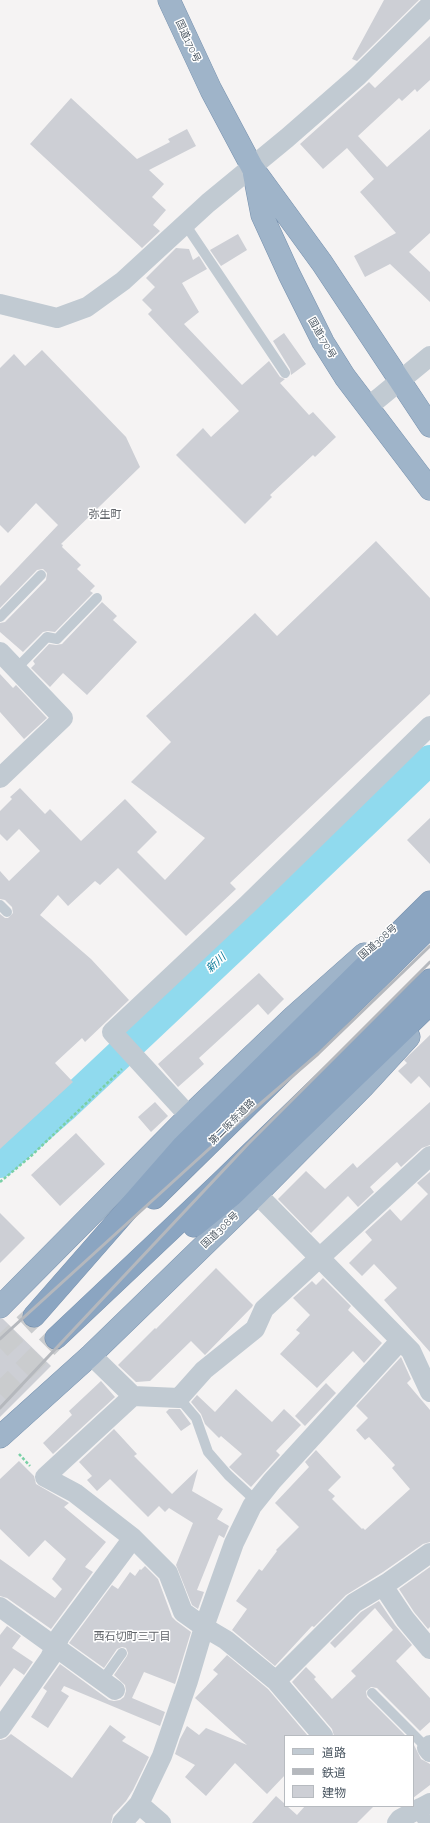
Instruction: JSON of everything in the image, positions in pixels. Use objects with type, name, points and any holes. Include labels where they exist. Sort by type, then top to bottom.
[{"type":"highway","name":"国道170号","points":[[169,0],[211,90],[252,167],[322,263],[430,426]]},
{"type":"highway","name":"国道170号","points":[[252,167],[262,215],[289,274],[327,348],[345,377],[430,489]]},
{"type":"highway","name":"国道308号","points":[[0,1307],[189,1116],[294,1016],[430,897]]},
{"type":"highway","name":"第二阪奈道路","points":[[430,902],[183,1146],[34,1316],[430,927]]},
{"type":"highway","points":[[430,980],[219,1184],[56,1338],[231,1196],[430,1004]]},
{"type":"highway","name":"国道308号","points":[[0,1437],[91,1355],[258,1194],[363,1087],[430,1014]]},
{"type":"street","points":[[0,304],[57,318],[87,307],[123,282],[185,224],[358,76],[430,5]]},
{"type":"street","points":[[368,408],[430,356]]},
{"type":"street","points":[[0,652],[63,718],[0,778]]},
{"type":"street","points":[[189,1116],[112,1032],[248,904],[430,726]]},
{"type":"street","points":[[91,1355],[133,1396],[179,1398],[204,1370],[255,1329],[264,1309],[430,1156]]},
{"type":"street","points":[[258,1194],[411,1351],[430,1392]]},
{"type":"street","points":[[122,1823],[139,1804],[162,1756],[188,1681],[204,1627],[234,1543],[256,1501],[400,1341]]},
{"type":"street","points":[[133,1396],[45,1477],[75,1493],[133,1538],[168,1573],[183,1612],[226,1640],[276,1681],[322,1735]]},
{"type":"street","points":[[0,1729],[50,1658],[56,1648],[60,1636],[133,1538]]},
{"type":"street","points":[[276,1681],[354,1603],[383,1586],[430,1553]]},
{"type":"street","points":[[383,1586],[405,1618],[430,1650]]},
{"type":"street","points":[[0,1607],[109,1685]]},
{"type":"street","points":[[139,1804],[161,1823]]},
{"type":"street","points":[[395,1816],[426,1811]]},
{"type":"lane","points":[[185,224],[285,373]]},
{"type":"lane","points":[[0,617],[41,575]]},
{"type":"lane","points":[[16,669],[47,637],[57,639],[97,598]]},
{"type":"lane","points":[[179,1398],[196,1418],[208,1452],[228,1475],[256,1501]]},
{"type":"lane","points":[[109,1685],[122,1654]]},
{"type":"lane","points":[[372,1692],[429,1748]]},
{"type":"path","points":[[0,1182],[30,1157],[134,1055]]},
{"type":"building","points":[[384,0],[419,0],[357,61],[352,59]]},
{"type":"building","points":[[430,36],[430,80],[417,92],[415,89],[402,101],[399,98],[358,136],[387,167],[430,129],[430,233],[409,252],[430,272],[430,302],[390,264],[365,277],[354,256],[396,233],[360,192],[374,179],[347,148],[323,169],[300,144],[369,82],[375,88]]},
{"type":"building","points":[[71,98],[137,159],[170,142],[168,139],[187,129],[196,146],[149,170],[164,184],[152,197],[166,210],[153,225],[160,231],[142,248],[30,144]]},
{"type":"building","points":[[238,234],[247,250],[221,266],[210,250]]},
{"type":"building","points":[[176,248],[189,249],[193,260],[199,256],[207,269],[182,283],[199,312],[184,324],[242,385],[269,361],[280,377],[285,379],[280,383],[309,415],[313,412],[336,437],[315,457],[313,455],[270,495],[272,497],[245,524],[176,455],[203,428],[211,437],[239,411],[148,314],[152,310],[142,300],[155,287],[146,278]]},
{"type":"building","points":[[284,333],[306,364],[291,375],[290,369],[273,341]]},
{"type":"building","points":[[42,350],[126,437],[140,467],[61,544],[63,545],[62,547],[81,565],[77,569],[95,586],[90,591],[93,593],[55,632],[43,632],[23,652],[0,632],[0,623],[5,622],[46,580],[47,573],[43,569],[37,570],[0,608],[0,586],[58,525],[36,503],[8,533],[0,525],[0,368],[14,354],[25,366]]},
{"type":"building","points":[[376,541],[430,598],[430,694],[230,883],[236,889],[186,936],[118,868],[100,885],[95,881],[68,906],[58,895],[40,915],[91,959],[129,1000],[85,1042],[82,1038],[55,1063],[73,1082],[0,1149],[0,914],[5,918],[8,918],[13,913],[12,907],[5,900],[0,899],[0,871],[9,881],[40,851],[19,829],[7,841],[0,834],[0,811],[12,799],[10,797],[20,788],[45,814],[50,809],[81,841],[125,799],[157,832],[137,852],[165,880],[205,838],[131,782],[171,742],[146,716],[255,613],[277,636]]},
{"type":"building","points":[[102,602],[117,616],[113,620],[137,642],[87,695],[63,673],[50,687],[31,668],[35,664],[33,661],[49,644],[62,644]]},
{"type":"building","points":[[0,674],[13,688],[16,685],[47,718],[24,739],[0,712]]},
{"type":"building","points":[[430,818],[430,864],[407,840]]},
{"type":"building","points":[[259,973],[284,999],[268,1015],[258,1004],[199,1058],[204,1064],[178,1087],[158,1064]]},
{"type":"building","points":[[430,1035],[430,1088],[419,1076],[411,1084],[398,1071],[407,1063],[404,1060]]},
{"type":"building","points":[[155,1102],[168,1116],[151,1132],[138,1117]]},
{"type":"building","points":[[430,1102],[430,1145],[422,1148],[401,1167],[397,1162],[370,1187],[374,1192],[358,1207],[348,1196],[311,1233],[278,1199],[306,1171],[325,1189],[353,1163],[357,1168]]},
{"type":"building","points":[[76,1133],[105,1164],[60,1206],[31,1175]]},
{"type":"building","points":[[430,1172],[430,1352],[384,1300],[397,1288],[374,1264],[362,1276],[349,1263],[372,1240],[365,1232],[390,1209],[401,1221],[428,1194],[417,1183]]},
{"type":"building","points":[[0,1213],[25,1238],[0,1263]]},
{"type":"building","points":[[216,1268],[253,1305],[252,1307],[205,1355],[191,1341],[150,1381],[136,1382],[118,1365]]},
{"type":"building","points":[[323,1278],[351,1306],[348,1310],[382,1343],[364,1363],[353,1351],[317,1388],[280,1354],[300,1333],[296,1330],[310,1315],[293,1298],[312,1281],[316,1285]]},
{"type":"building","points":[[0,1319],[3,1319],[51,1366],[0,1417]]},
{"type":"building","points":[[401,1357],[411,1379],[407,1383],[430,1410],[430,1542],[423,1544],[383,1572],[346,1595],[314,1627],[312,1626],[275,1666],[232,1630],[247,1609],[236,1601],[259,1569],[262,1571],[277,1551],[276,1550],[299,1527],[275,1503],[309,1467],[305,1462],[316,1450],[341,1477],[328,1490],[335,1496],[332,1499],[362,1529],[363,1528],[365,1530],[410,1489],[392,1468],[395,1465],[369,1437],[365,1440],[356,1430],[368,1418],[356,1406]]},
{"type":"building","points":[[101,1381],[115,1397],[53,1454],[43,1443],[72,1415],[69,1411]]},
{"type":"building","points":[[326,1383],[336,1393],[305,1426],[295,1416]]},
{"type":"building","points":[[236,1389],[272,1422],[284,1409],[301,1425],[276,1451],[280,1455],[251,1487],[229,1467],[242,1454],[221,1436],[219,1438],[205,1424],[201,1414],[191,1402],[197,1395],[215,1412]]},
{"type":"building","points":[[169,1409],[180,1409],[191,1424],[181,1431],[166,1412]]},
{"type":"building","points":[[114,1429],[137,1454],[134,1456],[172,1494],[198,1469],[192,1491],[223,1509],[217,1519],[229,1526],[224,1538],[219,1535],[197,1590],[204,1592],[198,1609],[192,1605],[176,1565],[193,1523],[169,1508],[165,1512],[159,1506],[148,1517],[110,1479],[97,1491],[87,1480],[92,1476],[79,1462]]},
{"type":"building","points":[[19,1461],[34,1476],[36,1484],[69,1503],[64,1507],[106,1542],[85,1567],[93,1572],[51,1629],[7,1598],[0,1596],[0,1559],[55,1598],[62,1589],[52,1579],[66,1559],[45,1540],[29,1557],[0,1529],[0,1479]]},
{"type":"building","points":[[145,1566],[158,1579],[172,1617],[191,1632],[175,1684],[144,1672],[132,1698],[165,1712],[160,1726],[64,1686],[61,1691],[69,1696],[48,1728],[31,1717],[47,1691],[43,1688],[60,1664],[109,1700],[120,1700],[124,1697],[126,1691],[125,1685],[114,1675],[127,1656],[128,1653],[126,1648],[122,1647],[117,1649],[104,1668],[69,1643],[112,1585],[118,1589],[130,1572],[135,1576],[140,1569],[141,1570]]},
{"type":"building","points":[[430,1567],[430,1627],[428,1629],[414,1612],[399,1589]]},
{"type":"building","points":[[379,1601],[395,1625],[412,1645],[396,1661],[430,1698],[430,1722],[420,1731],[377,1688],[371,1687],[366,1691],[367,1697],[405,1735],[334,1735],[332,1729],[292,1682],[306,1667],[316,1677],[314,1679],[332,1699],[356,1676],[351,1671],[393,1630],[375,1608],[335,1648],[330,1643],[361,1612]]},
{"type":"building","points":[[7,1626],[21,1636],[12,1648],[33,1662],[24,1675],[14,1668],[0,1687],[0,1635]]},
{"type":"building","points":[[227,1655],[268,1689],[307,1735],[284,1735],[284,1776],[267,1794],[235,1763],[206,1796],[185,1777],[195,1765],[175,1754],[180,1739],[187,1726],[199,1735],[206,1728],[247,1745],[195,1698],[218,1674],[213,1670]]},
{"type":"building","points":[[110,1725],[126,1737],[122,1741],[149,1757],[133,1790],[126,1801],[113,1815],[111,1823],[0,1823],[0,1740],[5,1739],[11,1734],[72,1778]]},
{"type":"building","points":[[414,1745],[421,1759],[430,1764],[430,1785],[414,1797]]},
{"type":"building","points":[[276,1796],[284,1803],[284,1807],[288,1807],[297,1815],[304,1807],[373,1807],[357,1823],[252,1823]]},
{"type":"waterway","name":"新川","points":[[0,1163],[63,1108],[430,760]]},
{"type":"tunnel","points":[[0,1348],[34,1316]]},
{"type":"tunnel","points":[[0,1394],[56,1338]]},
{"type":"railway","points":[[0,1339],[231,1129],[318,1054],[430,946]]},
{"type":"railway","points":[[0,1408],[248,1144],[430,962]]},
{"type":"district","name":"弥生町","points":[[105,515]]},
{"type":"district","name":"西石切町三丁目","points":[[132,1637]]}]
